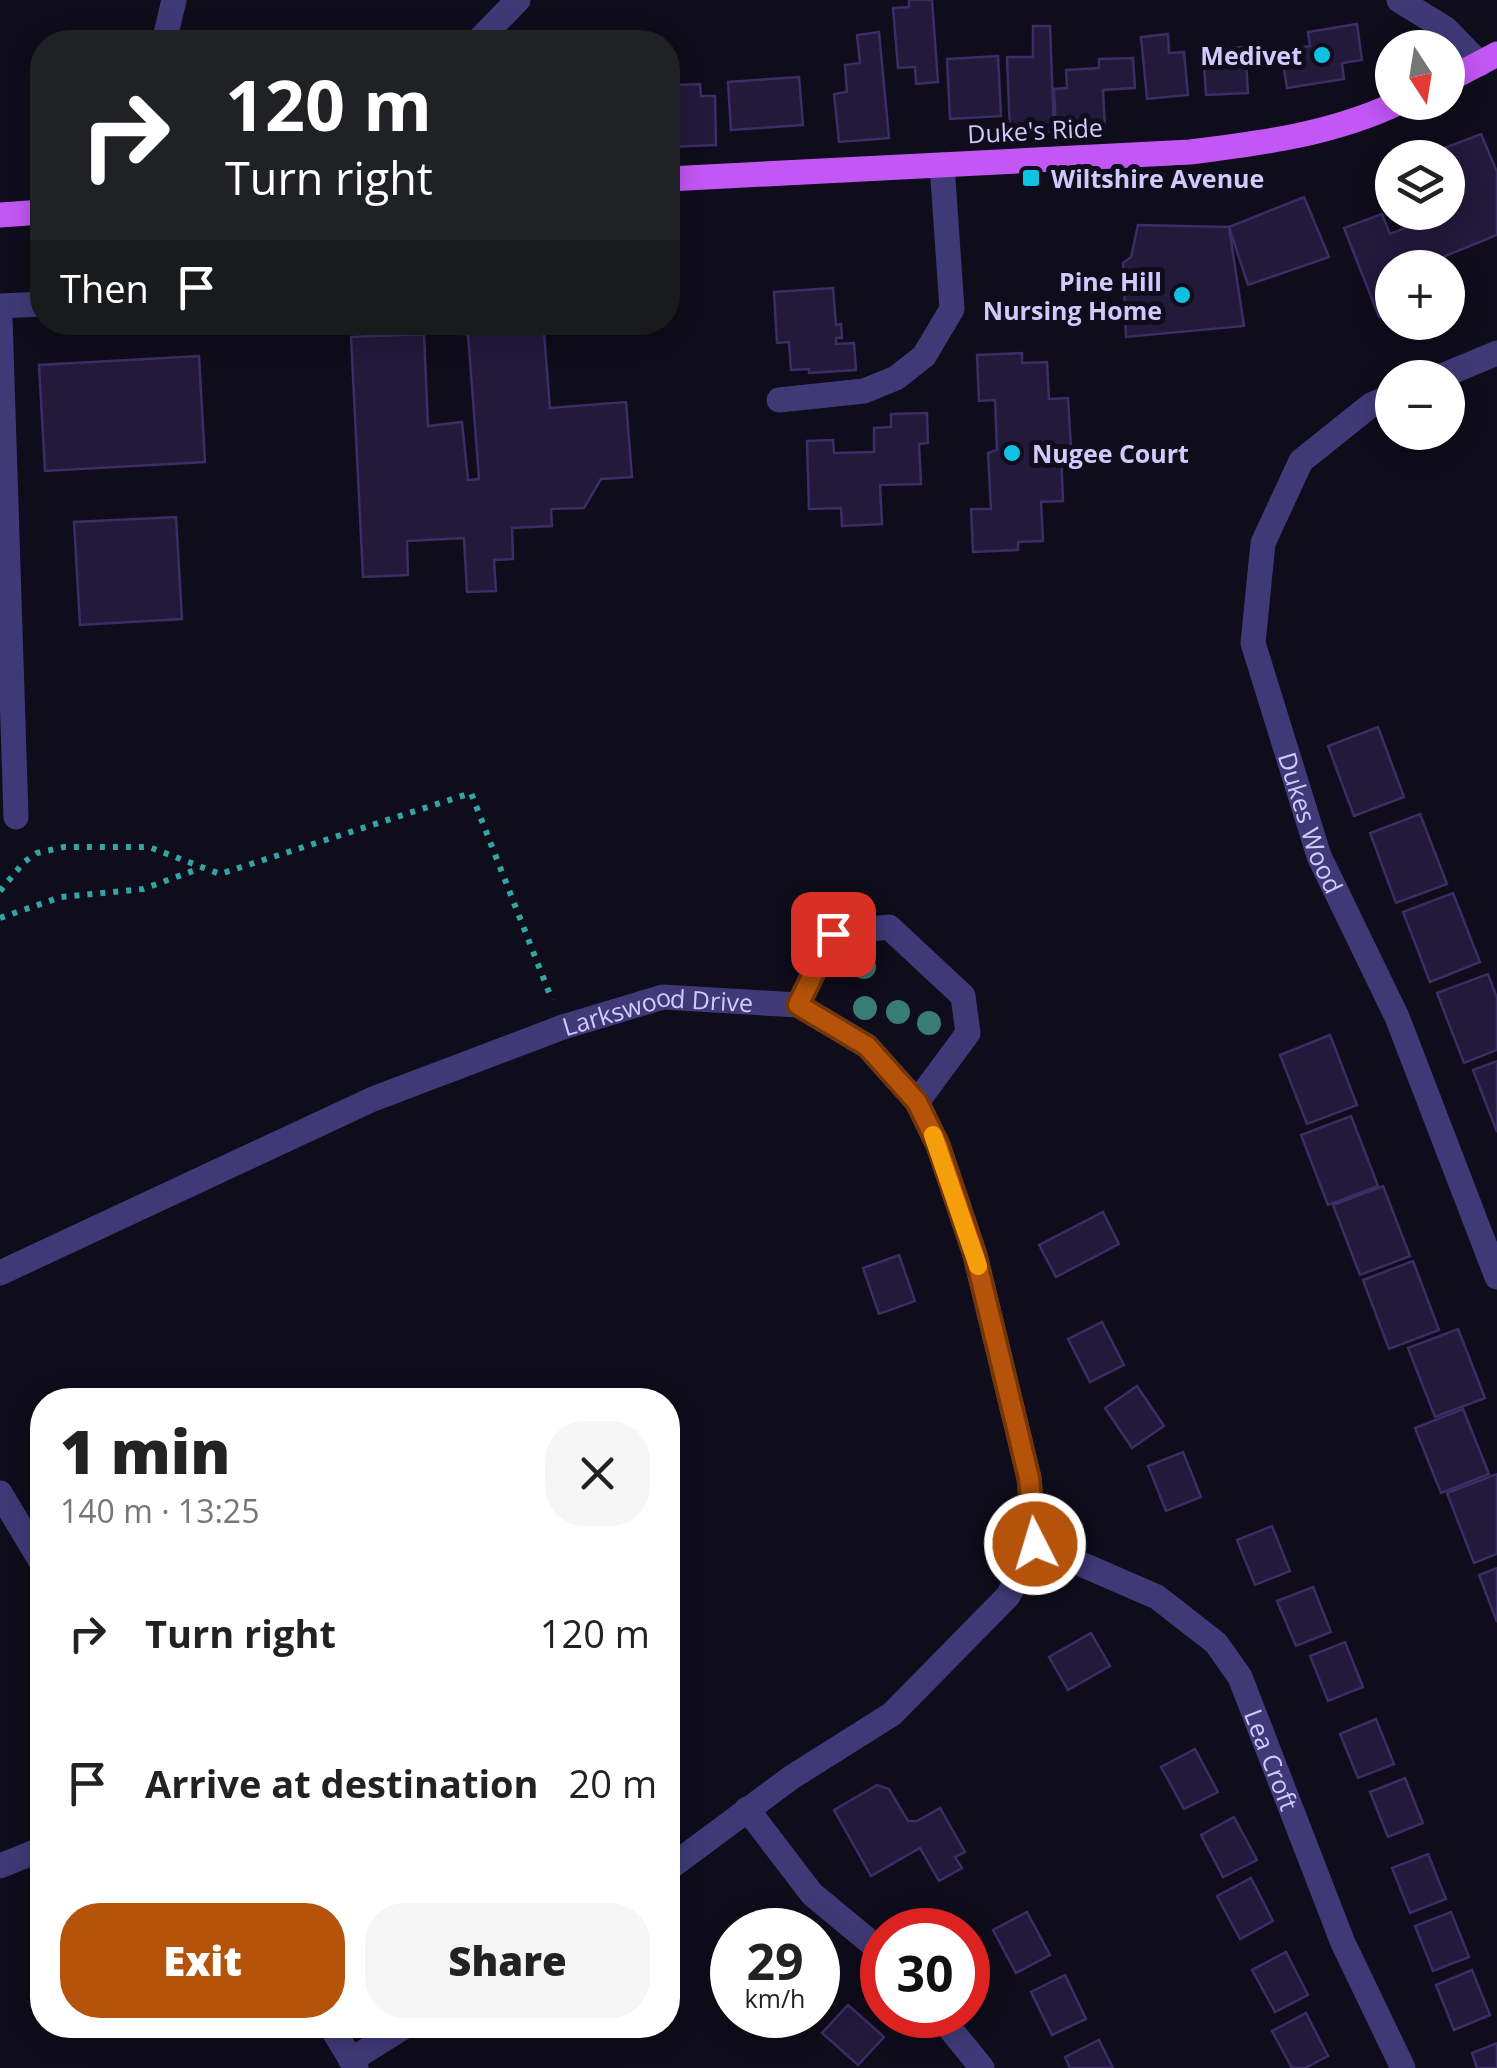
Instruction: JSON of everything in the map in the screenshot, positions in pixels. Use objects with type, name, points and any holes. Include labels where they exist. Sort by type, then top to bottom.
[{"type":"main road","points":[[1465,71],[1488,58]]},
{"type":"main road","name":"Duke's Ride","points":[[680,178],[1190,152],[1314,134],[1375,111]]},
{"type":"main road","points":[[0,214],[30,213]]},
{"type":"street","points":[[167,30],[174,0]]},
{"type":"street","points":[[488,30],[518,0]]},
{"type":"street","points":[[1399,0],[1488,58]]},
{"type":"street","points":[[778,400],[864,391],[896,378],[924,356],[952,309],[942,165]]},
{"type":"street","points":[[0,306],[30,305]]},
{"type":"street","points":[[0,318],[16,817]]},
{"type":"street","points":[[1465,366],[1497,352]]},
{"type":"street","name":"Dukes Wood","points":[[1375,403],[1301,460],[1263,543],[1253,643],[1320,856],[1397,1017],[1497,1277]]},
{"type":"street","points":[[798,1005],[833,934],[889,927],[963,996],[968,1033],[917,1102]]},
{"type":"street","name":"Larkswood Drive","points":[[0,1273],[373,1100],[562,1026],[663,998],[798,1005],[867,1046],[917,1102],[938,1145],[975,1255],[1029,1478],[1035,1544]]},
{"type":"street","points":[[0,1493],[30,1543]]},
{"type":"street","points":[[680,1859],[792,1776],[892,1714],[1008,1596],[1035,1544]]},
{"type":"street","name":"Lea Croft","points":[[1035,1544],[1157,1597],[1216,1643],[1240,1677],[1343,1943],[1403,2068]]},
{"type":"street","points":[[747,1809],[812,1894],[860,1934]]},
{"type":"street","points":[[0,1866],[30,1854]]},
{"type":"street","points":[[338,2038],[354,2064],[389,2038]]},
{"type":"street","points":[[957,2038],[982,2068]]},
{"type":"path","points":[[0,891],[37,852],[149,847],[220,874],[471,793],[562,1026]]},
{"type":"path","points":[[0,918],[61,897],[144,889],[204,868]]},
{"type":"building","points":[[909,0],[932,0],[938,82],[916,84],[915,67],[898,68],[893,8],[909,7]]},
{"type":"building","name":"Medivet","points":[[1357,24],[1362,60],[1342,63],[1344,79],[1287,88],[1281,51],[1310,46],[1308,32]]},
{"type":"building","points":[[1033,26],[1050,26],[1054,132],[1010,133],[1007,57],[1033,57]]},
{"type":"building","points":[[879,32],[889,138],[839,142],[834,94],[847,92],[845,65],[860,63],[857,35]]},
{"type":"building","points":[[1168,34],[1169,53],[1184,52],[1188,95],[1147,99],[1141,37]]},
{"type":"building","points":[[1245,47],[1248,93],[1206,95],[1203,49]]},
{"type":"building","points":[[998,56],[1001,116],[950,119],[947,59]]},
{"type":"building","points":[[1133,58],[1135,88],[1103,90],[1105,128],[1056,130],[1054,89],[1067,88],[1066,70],[1099,68],[1099,59]]},
{"type":"building","points":[[799,77],[803,125],[731,130],[728,82]]},
{"type":"building","points":[[700,84],[701,96],[715,96],[716,145],[680,146],[680,85]]},
{"type":"building","points":[[1481,134],[1497,172],[1497,235],[1460,250],[1375,250],[1375,307],[1344,228],[1375,217],[1375,230],[1388,230],[1390,234],[1400,230],[1465,230],[1465,140]]},
{"type":"building","points":[[1304,197],[1329,257],[1248,285],[1229,227]]},
{"type":"building","name":"Pine Hill Nursing Home","points":[[1138,225],[1229,227],[1244,326],[1126,337],[1123,263],[1131,257]]},
{"type":"building","points":[[833,288],[836,325],[841,324],[842,338],[836,338],[836,344],[854,343],[856,370],[791,370],[789,342],[777,343],[774,292]]},
{"type":"building","points":[[424,335],[428,426],[462,422],[468,480],[479,479],[468,335],[544,335],[550,408],[626,402],[632,477],[601,479],[584,508],[551,509],[552,526],[512,528],[513,559],[494,560],[496,591],[467,592],[464,538],[407,541],[408,575],[363,577],[351,337]]},
{"type":"building","name":"Nugee Court","points":[[1022,353],[1022,363],[1047,362],[1049,399],[1068,398],[1071,448],[1035,450],[1061,452],[1063,501],[1041,502],[1043,541],[1018,542],[1018,550],[973,552],[971,509],[991,509],[988,453],[997,450],[995,400],[979,401],[977,355]]},
{"type":"building","points":[[199,356],[205,462],[45,471],[39,365]]},
{"type":"building","points":[[927,413],[928,443],[919,444],[921,484],[880,485],[882,524],[842,526],[841,508],[809,509],[807,441],[833,440],[834,453],[874,452],[874,428],[891,427],[891,414]]},
{"type":"building","points":[[176,517],[182,619],[80,625],[74,522]]},
{"type":"building","points":[[1378,727],[1404,797],[1354,816],[1328,746]]},
{"type":"building","points":[[1420,814],[1447,884],[1396,903],[1370,833]]},
{"type":"building","points":[[1453,893],[1480,962],[1430,982],[1403,912]]},
{"type":"building","points":[[1488,974],[1497,998],[1497,1050],[1464,1063],[1437,993]]},
{"type":"building","points":[[1330,1035],[1357,1105],[1307,1124],[1280,1055]]},
{"type":"building","points":[[1497,1061],[1497,1132],[1473,1070]]},
{"type":"building","points":[[1351,1116],[1378,1186],[1328,1205],[1301,1135]]},
{"type":"building","points":[[1383,1186],[1410,1256],[1360,1275],[1333,1205]]},
{"type":"building","points":[[1103,1212],[1119,1244],[1056,1277],[1039,1245]]},
{"type":"building","points":[[899,1255],[915,1301],[879,1314],[863,1268]]},
{"type":"building","points":[[1413,1261],[1439,1330],[1389,1349],[1363,1280]]},
{"type":"building","points":[[1102,1322],[1124,1365],[1090,1382],[1068,1339]]},
{"type":"building","points":[[1458,1329],[1485,1398],[1435,1417],[1408,1348]]},
{"type":"building","points":[[1137,1386],[1164,1426],[1132,1448],[1105,1408]]},
{"type":"building","points":[[1463,1409],[1489,1474],[1441,1493],[1415,1428]]},
{"type":"building","points":[[1183,1452],[1201,1497],[1166,1511],[1148,1466]]},
{"type":"building","points":[[1497,1474],[1497,1554],[1474,1563],[1447,1493]]},
{"type":"building","points":[[1272,1526],[1290,1571],[1255,1585],[1237,1540]]},
{"type":"building","points":[[1497,1568],[1497,1622],[1479,1575]]},
{"type":"building","points":[[1313,1587],[1331,1632],[1296,1646],[1277,1601]]},
{"type":"building","points":[[1091,1633],[1110,1666],[1068,1690],[1049,1657]]},
{"type":"building","points":[[1345,1642],[1363,1687],[1328,1701],[1310,1656]]},
{"type":"building","points":[[1376,1719],[1394,1764],[1358,1778],[1340,1734]]},
{"type":"building","points":[[1195,1749],[1218,1792],[1184,1809],[1161,1767]]},
{"type":"building","points":[[1405,1778],[1423,1823],[1388,1837],[1370,1792]]},
{"type":"building","points":[[877,1785],[889,1789],[908,1821],[917,1821],[940,1808],[965,1852],[955,1857],[962,1868],[939,1881],[920,1848],[871,1876],[834,1810]]},
{"type":"building","points":[[1234,1817],[1257,1860],[1223,1877],[1201,1835]]},
{"type":"building","points":[[1428,1854],[1446,1899],[1410,1913],[1392,1868]]},
{"type":"building","points":[[1251,1878],[1273,1921],[1240,1939],[1217,1896]]},
{"type":"building","points":[[1027,1912],[1050,1955],[1016,1973],[993,1930]]},
{"type":"building","points":[[1451,1912],[1469,1957],[1433,1971],[1415,1926]]},
{"type":"building","points":[[1286,1952],[1308,1995],[1275,2012],[1252,1970]]},
{"type":"building","points":[[1472,1970],[1490,2015],[1454,2030],[1436,1985]]},
{"type":"building","points":[[1065,1975],[1086,2019],[1052,2035],[1031,1992]]},
{"type":"building","points":[[848,2005],[860,2016],[860,2038],[883,2038],[858,2065],[828,2038],[840,2038],[840,2014]]},
{"type":"building","points":[[1306,2013],[1328,2056],[1305,2068],[1292,2068],[1272,2031]]},
{"type":"building","points":[[1099,2040],[1113,2068],[1070,2068],[1065,2057]]},
{"type":"building","points":[[1497,2043],[1497,2068],[1477,2068],[1472,2053]]},
{"type":"slow traffic","points":[[933,1135],[978,1266]]},
{"type":"place","name":"Medivet","points":[[1322,55]]},
{"type":"place","name":"Wiltshire Avenue","points":[[1031,178]]},
{"type":"place","name":"Pine Hill Nursing Home","points":[[1182,295]]},
{"type":"place","name":"Nugee Court","points":[[1012,453]]},
{"type":"route","points":[[833,934],[798,1005],[867,1046],[917,1102],[938,1145],[975,1255],[1002,1366],[1029,1478],[1035,1544]]}]
